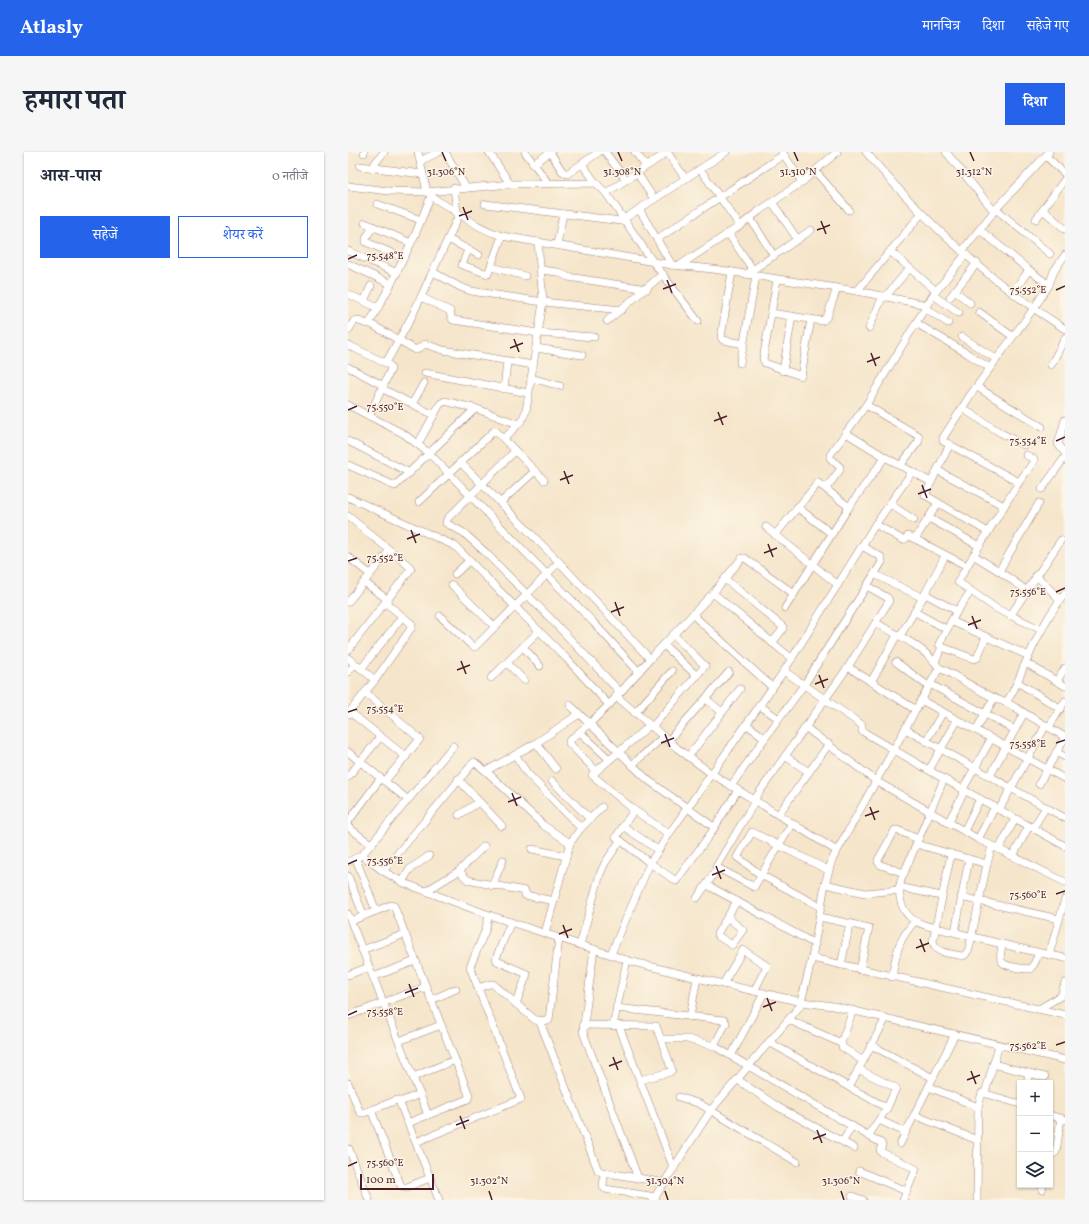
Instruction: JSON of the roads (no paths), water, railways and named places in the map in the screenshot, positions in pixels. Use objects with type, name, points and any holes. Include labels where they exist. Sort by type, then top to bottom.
[{"type":"street","points":[[372,167],[384,152]]},
{"type":"street","points":[[418,152],[422,174],[429,194],[486,231],[502,236],[557,244],[653,262],[752,274],[777,280],[884,296],[926,306],[948,323]]},
{"type":"street","points":[[420,161],[439,152]]},
{"type":"street","points":[[445,152],[466,188]]},
{"type":"street","points":[[489,152],[510,184]]},
{"type":"street","points":[[525,152],[548,183]]},
{"type":"street","points":[[533,164],[551,152],[562,171],[566,174],[599,152]]},
{"type":"street","points":[[605,152],[626,180]]},
{"type":"street","points":[[635,152],[646,166]]},
{"type":"street","points":[[606,193],[668,152],[685,178]]},
{"type":"street","points":[[676,265],[740,226],[802,182],[837,152]]},
{"type":"street","points":[[866,152],[922,213],[964,253],[1012,292],[1065,329]]},
{"type":"street","points":[[946,152],[995,210],[1050,254]]},
{"type":"street","points":[[485,204],[621,221],[700,169],[721,153]]},
{"type":"street","points":[[656,239],[720,197],[782,153],[802,182]]},
{"type":"street","points":[[826,488],[840,470],[840,467],[830,458],[830,455],[866,405],[934,293],[995,210],[1047,154],[1065,174]]},
{"type":"street","points":[[582,164],[606,193],[653,262],[698,322]]},
{"type":"street","points":[[360,166],[422,174]]},
{"type":"street","points":[[700,169],[740,226]]},
{"type":"street","points":[[815,171],[849,210]]},
{"type":"street","points":[[637,173],[654,199]]},
{"type":"street","points":[[1036,218],[1065,180]]},
{"type":"street","points":[[348,186],[429,194],[454,188],[510,184],[596,182]]},
{"type":"street","points":[[385,362],[412,316],[458,214],[454,188]]},
{"type":"street","points":[[369,323],[392,284],[421,220],[429,194]]},
{"type":"street","points":[[772,202],[798,240]]},
{"type":"street","points":[[377,204],[421,220]]},
{"type":"street","points":[[639,209],[656,239],[676,265]]},
{"type":"street","points":[[1042,210],[1065,229]]},
{"type":"street","points":[[856,291],[922,213]]},
{"type":"street","points":[[557,244],[562,214]]},
{"type":"street","points":[[750,218],[774,256]]},
{"type":"street","points":[[366,223],[411,243]]},
{"type":"street","points":[[373,226],[366,238],[366,242],[403,258]]},
{"type":"street","points":[[752,274],[774,256],[811,230]]},
{"type":"street","points":[[980,230],[1049,285]]},
{"type":"street","points":[[728,233],[752,274],[744,344],[740,363]]},
{"type":"street","points":[[468,250],[462,262],[463,266],[487,274],[490,273],[502,236]]},
{"type":"street","points":[[448,239],[479,255]]},
{"type":"street","points":[[504,439],[525,416],[543,302],[538,242]]},
{"type":"street","points":[[890,251],[934,293],[959,313]]},
{"type":"street","points":[[348,261],[350,252],[397,273]]},
{"type":"street","points":[[1019,482],[943,440],[942,438],[1012,336],[1034,308],[1049,285],[1054,271],[1065,255]]},
{"type":"street","points":[[970,303],[953,294],[977,263]]},
{"type":"street","points":[[348,264],[392,284]]},
{"type":"street","points":[[492,267],[525,276]]},
{"type":"street","points":[[869,328],[884,296],[909,269]]},
{"type":"street","points":[[541,270],[558,272],[568,277],[647,289]]},
{"type":"street","points":[[1012,292],[1029,270]]},
{"type":"street","points":[[433,272],[464,289],[543,302],[622,310]]},
{"type":"street","points":[[732,272],[721,337],[723,340],[744,344]]},
{"type":"street","points":[[607,321],[647,289],[662,274]]},
{"type":"street","points":[[777,280],[763,361],[768,365],[783,371],[799,376],[802,375],[811,320]]},
{"type":"street","points":[[364,301],[371,286]]},
{"type":"street","points":[[771,313],[811,320],[825,320],[837,288]]},
{"type":"street","points":[[348,294],[378,308]]},
{"type":"street","points":[[421,297],[450,311],[453,320],[538,333],[594,337]]},
{"type":"street","points":[[979,312],[1012,336]]},
{"type":"street","points":[[783,371],[792,316]]},
{"type":"street","points":[[349,329],[356,320],[369,323],[416,350],[425,344],[443,350],[507,362],[533,365]]},
{"type":"street","points":[[916,323],[990,368]]},
{"type":"street","points":[[962,337],[996,359]]},
{"type":"street","points":[[1051,365],[1065,338]]},
{"type":"street","points":[[348,345],[385,362],[391,369],[369,416]]},
{"type":"street","points":[[536,348],[582,355]]},
{"type":"street","points":[[504,389],[507,362]]},
{"type":"street","points":[[348,367],[412,404],[434,414]]},
{"type":"street","points":[[426,373],[528,393]]},
{"type":"street","points":[[531,378],[560,386]]},
{"type":"street","points":[[412,404],[424,383]]},
{"type":"street","points":[[977,387],[1042,427]]},
{"type":"street","points":[[418,444],[440,404],[445,401],[475,409],[518,424]]},
{"type":"street","points":[[348,405],[404,434],[430,454],[639,672]]},
{"type":"street","points":[[866,405],[919,436],[919,441],[900,466]]},
{"type":"street","points":[[962,408],[1000,433],[1024,445]]},
{"type":"street","points":[[348,465],[395,486],[430,454],[475,409]]},
{"type":"street","points":[[1065,420],[1058,444],[1065,453]]},
{"type":"street","points":[[419,502],[492,431],[496,431],[544,480]]},
{"type":"street","points":[[846,433],[900,466],[931,482]]},
{"type":"street","points":[[348,441],[410,473]]},
{"type":"street","points":[[950,444],[925,495],[988,532]]},
{"type":"street","points":[[515,451],[447,519],[446,523],[464,533],[526,594],[552,620],[636,713],[665,739],[712,774],[837,851]]},
{"type":"street","points":[[1026,455],[1034,459],[1034,461],[966,566],[958,582],[1010,616],[1042,630]]},
{"type":"street","points":[[785,608],[849,507],[885,457]]},
{"type":"street","points":[[1042,489],[1065,457]]},
{"type":"street","points":[[460,462],[559,562],[650,659]]},
{"type":"street","points":[[500,503],[535,470]]},
{"type":"street","points":[[937,470],[1004,506]]},
{"type":"street","points":[[611,954],[650,863],[658,850],[784,671],[875,524],[912,472]]},
{"type":"street","points":[[775,535],[817,483],[820,483],[849,507]]},
{"type":"street","points":[[348,497],[450,543],[470,560],[609,705]]},
{"type":"street","points":[[915,539],[938,503]]},
{"type":"street","points":[[890,504],[914,520]]},
{"type":"street","points":[[999,571],[1039,504]]},
{"type":"street","points":[[797,507],[832,534]]},
{"type":"street","points":[[348,516],[411,569],[387,602],[348,650]]},
{"type":"street","points":[[929,518],[979,546]]},
{"type":"street","points":[[875,524],[903,540],[909,536],[966,566]]},
{"type":"street","points":[[766,527],[838,585]]},
{"type":"street","points":[[1010,616],[1026,590],[1061,540]]},
{"type":"street","points":[[731,786],[804,685],[882,562],[882,559],[862,546]]},
{"type":"street","points":[[348,602],[390,550]]},
{"type":"street","points":[[973,555],[1026,590]]},
{"type":"street","points":[[871,682],[899,635],[915,612],[945,556]]},
{"type":"street","points":[[348,557],[370,574]]},
{"type":"street","points":[[596,771],[569,743],[569,741],[609,705],[650,659],[713,593],[742,558],[746,558],[794,594]]},
{"type":"street","points":[[455,574],[470,560]]},
{"type":"street","points":[[440,616],[471,646],[474,647],[559,562]]},
{"type":"street","points":[[874,574],[957,611]]},
{"type":"street","points":[[1036,576],[1060,600]]},
{"type":"street","points":[[725,579],[783,627],[772,643]]},
{"type":"street","points":[[364,582],[412,624],[412,628],[375,680],[349,713],[406,757]]},
{"type":"street","points":[[452,585],[495,627]]},
{"type":"street","points":[[697,898],[718,868],[716,867],[754,800],[848,667],[889,600],[867,586]]},
{"type":"street","points":[[971,591],[946,629],[939,642],[940,646],[974,659],[976,658],[986,637]]},
{"type":"street","points":[[713,593],[792,659]]},
{"type":"street","points":[[1006,702],[1042,630],[1065,594]]},
{"type":"street","points":[[915,612],[946,629]]},
{"type":"street","points":[[693,615],[772,687]]},
{"type":"street","points":[[361,669],[402,616]]},
{"type":"street","points":[[951,621],[986,637],[1027,660],[1065,686]]},
{"type":"street","points":[[876,623],[899,635],[920,650],[938,666],[994,698],[1006,702],[1065,736],[1039,784]]},
{"type":"street","points":[[491,678],[539,631]]},
{"type":"street","points":[[669,834],[634,810],[592,776],[592,774],[651,726],[705,668],[705,665],[674,635]]},
{"type":"street","points":[[664,645],[697,676]]},
{"type":"street","points":[[523,647],[540,666]]},
{"type":"street","points":[[604,1172],[603,1187],[605,1189],[654,1198],[711,1110],[798,1010],[802,1002],[815,944],[828,870],[837,851],[929,685],[938,666],[942,647]]},
{"type":"street","points":[[348,658],[375,680]]},
{"type":"street","points":[[896,662],[929,685],[1015,730]]},
{"type":"street","points":[[507,663],[524,680]]},
{"type":"street","points":[[348,672],[355,664]]},
{"type":"street","points":[[848,667],[916,710]]},
{"type":"street","points":[[1057,681],[1065,668]]},
{"type":"street","points":[[636,713],[672,671]]},
{"type":"street","points":[[784,671],[862,725],[862,731],[944,779],[1065,846]]},
{"type":"street","points":[[632,765],[665,739],[706,699],[729,672]]},
{"type":"street","points":[[1017,682],[1061,709]]},
{"type":"street","points":[[688,757],[740,689]]},
{"type":"street","points":[[348,822],[382,780],[406,757],[420,740],[420,738],[365,692]]},
{"type":"street","points":[[976,730],[994,698]]},
{"type":"street","points":[[706,699],[722,712]]},
{"type":"street","points":[[921,700],[1065,779]]},
{"type":"street","points":[[978,839],[1011,788],[1027,759],[1065,701]]},
{"type":"street","points":[[570,705],[648,780],[714,827]]},
{"type":"street","points":[[759,705],[779,719]]},
{"type":"street","points":[[926,741],[942,712]]},
{"type":"street","points":[[990,776],[1024,713]]},
{"type":"street","points":[[486,771],[516,756],[579,714]]},
{"type":"street","points":[[930,770],[957,721]]},
{"type":"street","points":[[746,724],[765,738]]},
{"type":"street","points":[[805,727],[876,781],[948,823],[1065,882]]},
{"type":"street","points":[[905,729],[1065,818]]},
{"type":"street","points":[[580,732],[609,759]]},
{"type":"street","points":[[348,777],[380,737]]},
{"type":"street","points":[[948,823],[991,739]]},
{"type":"street","points":[[536,743],[556,769]]},
{"type":"street","points":[[778,815],[829,744]]},
{"type":"street","points":[[348,862],[359,857],[372,845],[407,799],[453,746]]},
{"type":"street","points":[[348,752],[407,799]]},
{"type":"street","points":[[1056,752],[1065,757]]},
{"type":"street","points":[[516,756],[527,773],[581,828]]},
{"type":"street","points":[[785,756],[809,772]]},
{"type":"street","points":[[383,871],[458,779],[474,762],[486,771],[543,825],[570,843]]},
{"type":"street","points":[[458,779],[502,826]]},
{"type":"street","points":[[944,779],[904,872],[899,889],[901,905],[904,911],[915,921],[936,928],[1038,953],[1065,958]]},
{"type":"street","points":[[552,781],[590,819]]},
{"type":"street","points":[[634,810],[616,836],[620,841],[676,881],[738,790]]},
{"type":"street","points":[[964,831],[980,799]]},
{"type":"street","points":[[459,815],[479,802]]},
{"type":"street","points":[[545,933],[570,843],[581,828],[602,808]]},
{"type":"street","points":[[1013,856],[1046,808]]},
{"type":"street","points":[[951,854],[941,896],[934,945],[939,951],[962,956],[965,955],[969,949],[987,864],[995,848],[1015,819]]},
{"type":"street","points":[[718,868],[754,887],[792,823]]},
{"type":"street","points":[[624,826],[658,850]]},
{"type":"street","points":[[348,827],[372,845]]},
{"type":"street","points":[[904,872],[881,865],[878,862],[895,830],[917,842],[951,854],[987,864]]},
{"type":"street","points":[[822,907],[761,875],[736,857],[752,832],[828,870]]},
{"type":"street","points":[[580,945],[600,874],[605,863],[620,841]]},
{"type":"street","points":[[426,891],[459,871],[484,846]]},
{"type":"street","points":[[532,849],[566,856]]},
{"type":"street","points":[[402,882],[410,869],[429,856]]},
{"type":"street","points":[[359,857],[402,882],[489,915],[627,960],[723,984],[802,1002],[853,1010],[1065,1060]]},
{"type":"street","points":[[359,857],[376,911]]},
{"type":"street","points":[[955,932],[969,859]]},
{"type":"street","points":[[492,886],[503,860]]},
{"type":"street","points":[[459,871],[468,880],[492,886],[525,891],[525,895],[554,901]]},
{"type":"street","points":[[348,876],[364,916]]},
{"type":"street","points":[[825,884],[865,893],[899,889],[941,896]]},
{"type":"street","points":[[707,885],[815,944]]},
{"type":"street","points":[[961,897],[1059,919]]},
{"type":"street","points":[[1049,955],[1065,899]]},
{"type":"street","points":[[727,917],[736,901]]},
{"type":"street","points":[[408,1123],[428,1115],[469,1097],[393,905],[364,916],[349,918],[374,977],[428,1115]]},
{"type":"street","points":[[416,1142],[521,1099],[470,967],[485,931],[489,915]]},
{"type":"street","points":[[820,917],[869,928],[860,970]]},
{"type":"street","points":[[892,977],[899,944],[915,921]]},
{"type":"street","points":[[511,922],[496,958],[497,961],[527,974],[516,1004]]},
{"type":"street","points":[[841,965],[850,923]]},
{"type":"street","points":[[362,950],[405,934]]},
{"type":"street","points":[[478,988],[493,984],[534,1019],[548,1021],[559,938]]},
{"type":"street","points":[[1002,944],[1000,958],[1001,962],[1007,966],[1030,969],[1034,964],[1038,953]]},
{"type":"street","points":[[594,949],[583,1025],[584,1035],[638,1178]]},
{"type":"street","points":[[723,984],[743,950],[767,966],[754,991]]},
{"type":"street","points":[[812,958],[1065,1015]]},
{"type":"street","points":[[627,960],[616,1008],[616,1026],[640,1080],[674,1169]]},
{"type":"street","points":[[374,977],[415,961]]},
{"type":"street","points":[[348,975],[369,967]]},
{"type":"street","points":[[690,1016],[697,978]]},
{"type":"street","points":[[1039,1009],[1061,996],[1065,983]]},
{"type":"street","points":[[348,1016],[425,987]]},
{"type":"street","points":[[431,1000],[456,989]]},
{"type":"street","points":[[731,1056],[764,993]]},
{"type":"street","points":[[616,1008],[725,1021],[726,1023],[714,1046]]},
{"type":"street","points":[[841,1043],[853,1010]]},
{"type":"street","points":[[849,1087],[886,1018]]},
{"type":"street","points":[[538,1020],[598,1170],[664,1183]]},
{"type":"street","points":[[789,1020],[841,1043],[842,1047],[863,1061]]},
{"type":"street","points":[[399,1042],[441,1025]]},
{"type":"street","points":[[583,1025],[655,1026],[672,1070],[670,1072],[640,1080]]},
{"type":"street","points":[[900,1144],[955,1034]]},
{"type":"street","points":[[661,1039],[687,1039],[714,1046],[881,1143],[881,1152],[916,1169],[903,1200]]},
{"type":"street","points":[[770,1042],[887,1108]]},
{"type":"street","points":[[871,1045],[933,1078]]},
{"type":"street","points":[[977,1200],[978,1107],[982,1093],[985,1093],[999,1045]]},
{"type":"street","points":[[413,1077],[455,1060]]},
{"type":"street","points":[[993,1064],[1045,1077]]},
{"type":"street","points":[[858,1069],[896,1088],[887,1108],[868,1136]]},
{"type":"street","points":[[1027,1080],[1029,1073]]},
{"type":"street","points":[[738,1080],[778,1107],[854,1148]]},
{"type":"street","points":[[348,1083],[351,1098],[361,1113],[397,1100],[400,1102],[420,1094]]},
{"type":"street","points":[[929,1087],[978,1107]]},
{"type":"street","points":[[985,1093],[1017,1103]]},
{"type":"street","points":[[679,1096],[711,1110],[797,1162]]},
{"type":"street","points":[[400,1102],[439,1200]]},
{"type":"street","points":[[371,1110],[401,1186],[407,1187],[430,1178]]},
{"type":"street","points":[[914,1114],[977,1140]]},
{"type":"street","points":[[1053,1116],[1063,1119],[1056,1152],[1053,1154]]},
{"type":"street","points":[[879,1120],[905,1132]]},
{"type":"street","points":[[843,1141],[852,1126]]},
{"type":"street","points":[[349,1149],[369,1200]]},
{"type":"street","points":[[859,1171],[906,1191]]},
{"type":"street","points":[[852,1196],[863,1200]]}]
